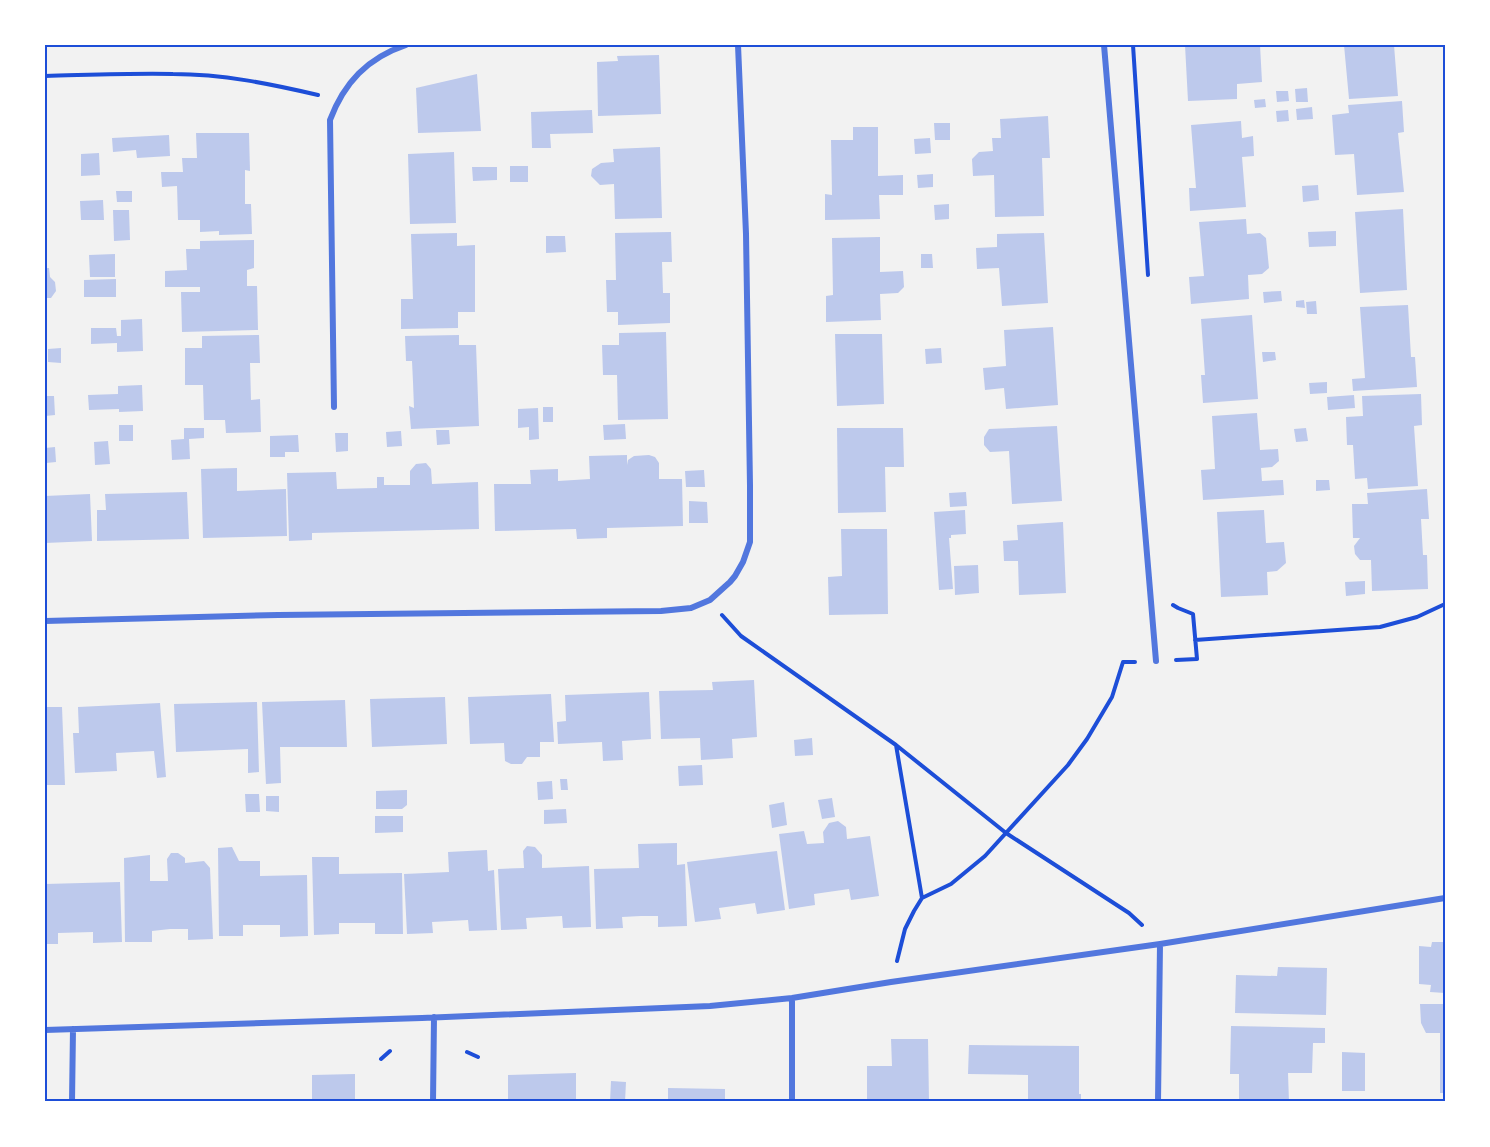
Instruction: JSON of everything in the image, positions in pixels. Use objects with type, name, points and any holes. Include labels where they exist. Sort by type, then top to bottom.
[{"type":"street","points":[[334,407],[330,120],[338,100],[348,85],[367,65],[390,50],[406,45]]},
{"type":"street","points":[[45,621],[278,615],[661,611],[691,608],[710,600],[735,576],[750,542],[746,234],[738,45]]},
{"type":"street","points":[[1104,45],[1156,661]]},
{"type":"street","points":[[45,1030],[683,1007],[792,998],[1160,944],[1445,898]]},
{"type":"street","points":[[1158,1102],[1160,944]]},
{"type":"street","points":[[792,998],[792,1102]]},
{"type":"street","points":[[433,1102],[434,1017]]},
{"type":"street","points":[[72,1102],[73,1029]]},
{"type":"path","points":[[1133,45],[1148,286]]},
{"type":"path","points":[[45,76],[174,74],[218,76],[267,83],[338,100]]},
{"type":"path","points":[[710,600],[741,636],[897,746],[1006,833],[1129,913],[1160,944]]},
{"type":"path","points":[[891,982],[905,929],[922,898],[951,884],[985,856],[1061,773],[1087,739],[1112,697],[1123,662],[1197,658],[1193,614],[1172,603]]},
{"type":"path","points":[[1195,640],[1380,627],[1417,617],[1445,604]]},
{"type":"path","points":[[897,746],[922,898]]},
{"type":"path","points":[[381,1059],[390,1051]]},
{"type":"path","points":[[467,1052],[478,1058]]},
{"type":"building","points":[[1185,45],[1260,45],[1262,82],[1237,84],[1237,99],[1188,101]]},
{"type":"building","points":[[1344,45],[1394,45],[1398,96],[1349,99]]},
{"type":"building","points":[[659,55],[661,114],[598,116],[597,62],[618,61],[617,56]]},
{"type":"building","points":[[477,74],[481,131],[418,133],[416,88]]},
{"type":"building","points":[[1307,88],[1308,102],[1296,102],[1295,89]]},
{"type":"building","points":[[1276,91],[1288,91],[1289,101],[1277,102]]},
{"type":"building","points":[[1265,99],[1266,107],[1255,108],[1254,100]]},
{"type":"building","points":[[1402,101],[1404,132],[1398,133],[1404,192],[1357,195],[1354,154],[1335,155],[1332,115],[1349,113],[1348,105]]},
{"type":"building","points":[[1312,107],[1313,119],[1297,120],[1296,109]]},
{"type":"building","points":[[592,110],[593,133],[550,134],[551,148],[532,148],[531,112]]},
{"type":"building","points":[[1288,110],[1289,121],[1277,122],[1276,111]]},
{"type":"building","points":[[1048,116],[1050,158],[1042,158],[1044,216],[995,217],[994,175],[973,176],[972,159],[979,152],[993,151],[992,138],[1001,138],[1000,119]]},
{"type":"building","points":[[1241,121],[1242,138],[1253,136],[1254,156],[1242,157],[1246,207],[1190,211],[1189,188],[1196,188],[1191,125]]},
{"type":"building","points":[[934,123],[950,123],[950,140],[935,140]]},
{"type":"building","points":[[853,127],[878,127],[878,176],[903,175],[903,195],[879,195],[880,219],[825,220],[825,194],[832,195],[831,140],[853,140]]},
{"type":"building","points":[[196,133],[249,133],[250,171],[245,170],[245,204],[251,204],[252,234],[219,235],[219,231],[200,232],[200,220],[178,220],[177,186],[162,187],[161,172],[183,172],[182,158],[197,158]]},
{"type":"building","points":[[169,135],[170,156],[137,158],[136,150],[113,152],[112,138]]},
{"type":"building","points":[[930,138],[931,153],[915,154],[914,139]]},
{"type":"building","points":[[660,147],[662,218],[615,219],[614,184],[600,185],[591,176],[592,169],[601,163],[614,162],[613,149]]},
{"type":"building","points":[[454,152],[456,223],[410,224],[408,154]]},
{"type":"building","points":[[99,153],[100,175],[81,176],[81,154]]},
{"type":"building","points":[[510,166],[528,166],[528,182],[510,182]]},
{"type":"building","points":[[472,167],[497,167],[497,180],[473,181]]},
{"type":"building","points":[[933,174],[933,187],[918,188],[917,175]]},
{"type":"building","points":[[1318,185],[1319,200],[1303,202],[1302,186]]},
{"type":"building","points":[[116,191],[132,191],[132,202],[117,202]]},
{"type":"building","points":[[103,200],[104,220],[81,220],[80,201]]},
{"type":"building","points":[[949,204],[949,219],[935,220],[934,205]]},
{"type":"building","points":[[1403,209],[1407,290],[1360,293],[1355,212]]},
{"type":"building","points":[[113,210],[129,210],[130,240],[114,241]]},
{"type":"building","points":[[1246,219],[1247,234],[1260,233],[1266,238],[1269,268],[1262,274],[1248,275],[1249,299],[1191,304],[1189,277],[1204,276],[1199,222]]},
{"type":"building","points":[[1336,231],[1336,246],[1309,247],[1308,232]]},
{"type":"building","points":[[671,232],[672,262],[662,262],[663,293],[670,293],[670,323],[618,325],[618,312],[607,312],[606,280],[616,280],[615,233]]},
{"type":"building","points":[[457,233],[457,246],[475,245],[475,312],[458,312],[458,328],[401,329],[401,299],[413,299],[411,234]]},
{"type":"building","points":[[1044,233],[1048,303],[1002,306],[999,268],[977,269],[976,248],[997,247],[997,234]]},
{"type":"building","points":[[546,236],[565,236],[566,252],[546,253]]},
{"type":"building","points":[[880,237],[880,272],[903,271],[904,287],[898,293],[880,294],[881,320],[826,322],[826,296],[833,295],[832,238]]},
{"type":"building","points":[[254,240],[254,268],[247,270],[247,286],[257,286],[258,330],[182,332],[181,292],[200,292],[200,287],[165,287],[165,271],[187,270],[186,249],[200,249],[200,241]]},
{"type":"building","points":[[115,254],[115,277],[90,277],[89,255]]},
{"type":"building","points":[[921,254],[932,254],[933,268],[921,268]]},
{"type":"building","points":[[45,268],[49,268],[50,277],[55,282],[56,291],[51,298],[45,298]]},
{"type":"building","points":[[116,279],[116,297],[84,297],[84,280]]},
{"type":"building","points":[[1281,291],[1282,301],[1264,303],[1263,292]]},
{"type":"building","points":[[1304,300],[1305,308],[1296,307],[1296,301]]},
{"type":"building","points":[[1316,301],[1317,314],[1307,314],[1306,302]]},
{"type":"building","points":[[1408,305],[1411,357],[1415,357],[1417,387],[1353,391],[1352,379],[1365,378],[1360,307]]},
{"type":"building","points":[[1252,315],[1258,399],[1203,403],[1201,375],[1205,375],[1201,319]]},
{"type":"building","points":[[142,319],[143,351],[117,352],[117,343],[91,344],[91,328],[116,328],[117,336],[121,336],[121,320]]},
{"type":"building","points":[[1053,327],[1058,405],[1006,409],[1004,388],[985,390],[983,368],[1006,366],[1004,330]]},
{"type":"building","points":[[666,332],[668,419],[618,420],[617,375],[603,375],[602,345],[619,345],[619,333]]},
{"type":"building","points":[[835,334],[882,334],[884,404],[837,406]]},
{"type":"building","points":[[259,335],[260,363],[250,363],[251,400],[260,399],[261,432],[226,433],[225,420],[204,420],[203,385],[185,385],[185,348],[202,348],[202,336]]},
{"type":"building","points":[[459,335],[459,345],[476,345],[479,426],[411,429],[409,406],[414,408],[412,361],[406,361],[405,336]]},
{"type":"building","points":[[61,348],[61,363],[48,362],[48,349]]},
{"type":"building","points":[[941,348],[942,363],[926,364],[925,349]]},
{"type":"building","points":[[1262,352],[1275,352],[1276,360],[1263,362]]},
{"type":"building","points":[[1327,382],[1327,393],[1310,394],[1309,383]]},
{"type":"building","points":[[142,385],[143,411],[89,410],[88,395],[118,394],[118,386]]},
{"type":"building","points":[[1421,394],[1422,425],[1414,426],[1418,486],[1368,489],[1367,478],[1355,479],[1353,445],[1347,445],[1346,417],[1363,416],[1362,396]]},
{"type":"building","points":[[1354,395],[1355,408],[1328,410],[1327,397]]},
{"type":"building","points":[[45,396],[54,396],[55,415],[45,416]]},
{"type":"building","points":[[543,407],[553,407],[553,422],[543,422]]},
{"type":"building","points":[[538,408],[539,439],[529,440],[529,427],[518,428],[518,409]]},
{"type":"building","points":[[1257,413],[1260,450],[1278,449],[1279,461],[1272,467],[1261,468],[1262,481],[1283,480],[1284,495],[1203,500],[1201,470],[1215,469],[1212,416]]},
{"type":"building","points":[[625,424],[626,439],[604,440],[603,425]]},
{"type":"building","points":[[119,425],[133,425],[133,441],[119,441]]},
{"type":"building","points":[[1057,426],[1062,501],[1012,504],[1009,451],[990,452],[984,445],[984,437],[989,429]]},
{"type":"building","points":[[184,428],[204,428],[204,438],[189,439],[190,459],[172,460],[171,440],[184,439]]},
{"type":"building","points":[[837,428],[903,428],[904,467],[885,467],[886,512],[838,513]]},
{"type":"building","points":[[1306,428],[1308,441],[1296,442],[1294,429]]},
{"type":"building","points":[[436,430],[449,430],[450,444],[437,445]]},
{"type":"building","points":[[401,431],[402,446],[387,447],[386,432]]},
{"type":"building","points":[[335,433],[348,433],[348,451],[336,452]]},
{"type":"building","points":[[298,435],[299,452],[285,452],[285,457],[270,457],[270,436]]},
{"type":"building","points":[[108,441],[110,464],[95,465],[94,442]]},
{"type":"building","points":[[55,447],[56,462],[46,463],[45,448]]},
{"type":"building","points":[[627,455],[627,465],[628,460],[634,456],[655,457],[659,463],[659,479],[682,479],[683,526],[607,528],[607,538],[577,539],[576,529],[495,531],[494,484],[531,484],[530,470],[558,469],[558,481],[590,479],[589,456]]},
{"type":"building","points":[[426,463],[431,469],[432,484],[478,482],[479,529],[312,533],[312,540],[289,541],[287,473],[336,472],[337,489],[377,488],[377,477],[384,477],[384,485],[410,485],[410,471],[416,464]]},
{"type":"building","points":[[237,468],[237,491],[286,489],[287,536],[203,538],[201,469]]},
{"type":"building","points":[[704,470],[705,487],[686,487],[685,471]]},
{"type":"building","points":[[1316,480],[1329,480],[1330,490],[1316,491]]},
{"type":"building","points":[[1427,489],[1429,519],[1421,519],[1423,555],[1427,555],[1428,589],[1372,591],[1371,560],[1360,560],[1355,554],[1354,546],[1360,538],[1353,538],[1352,504],[1368,504],[1367,493]]},
{"type":"building","points":[[187,492],[189,539],[97,541],[97,510],[106,510],[105,494]]},
{"type":"building","points":[[966,492],[967,506],[950,507],[949,493]]},
{"type":"building","points":[[90,494],[92,541],[45,543],[45,496]]},
{"type":"building","points":[[689,501],[707,502],[708,523],[689,523]]},
{"type":"building","points":[[965,510],[966,534],[951,535],[949,538],[953,589],[939,590],[934,512]]},
{"type":"building","points":[[1264,510],[1266,543],[1284,542],[1286,563],[1277,571],[1267,572],[1268,595],[1221,597],[1217,512]]},
{"type":"building","points":[[1063,522],[1066,593],[1019,595],[1018,561],[1004,561],[1003,541],[1018,540],[1017,525]]},
{"type":"building","points":[[841,529],[887,529],[888,614],[829,615],[828,577],[842,576]]},
{"type":"building","points":[[978,565],[979,593],[955,595],[954,566]]},
{"type":"building","points":[[1365,581],[1365,594],[1346,596],[1345,582]]},
{"type":"building","points":[[754,680],[757,737],[732,739],[733,758],[701,760],[700,738],[661,739],[659,691],[713,690],[712,682]]},
{"type":"building","points":[[649,692],[651,739],[622,741],[623,760],[603,761],[602,742],[558,744],[557,722],[566,721],[565,695]]},
{"type":"building","points":[[551,694],[554,742],[540,742],[540,757],[527,757],[522,764],[511,764],[505,761],[504,743],[470,744],[468,697]]},
{"type":"building","points":[[445,697],[447,744],[372,747],[370,699]]},
{"type":"building","points":[[345,700],[347,747],[280,747],[281,783],[266,784],[262,702]]},
{"type":"building","points":[[257,702],[259,772],[248,773],[248,749],[176,752],[174,704]]},
{"type":"building","points":[[160,703],[166,777],[157,778],[154,751],[116,753],[117,771],[75,773],[73,733],[79,733],[78,707]]},
{"type":"building","points":[[45,707],[62,707],[65,785],[45,785]]},
{"type":"building","points":[[812,738],[813,755],[795,756],[794,740]]},
{"type":"building","points":[[702,765],[703,785],[679,786],[678,766]]},
{"type":"building","points":[[560,779],[567,779],[568,790],[561,790]]},
{"type":"building","points":[[552,781],[553,799],[538,800],[537,782]]},
{"type":"building","points":[[407,790],[407,805],[402,809],[376,809],[376,791]]},
{"type":"building","points":[[245,794],[259,794],[260,812],[246,812]]},
{"type":"building","points":[[266,796],[279,796],[279,812],[266,811]]},
{"type":"building","points":[[832,798],[835,817],[822,819],[818,800]]},
{"type":"building","points":[[784,802],[787,825],[772,828],[769,805]]},
{"type":"building","points":[[566,809],[567,823],[544,824],[544,810]]},
{"type":"building","points":[[375,816],[403,816],[403,832],[375,833]]},
{"type":"building","points":[[838,821],[846,827],[847,839],[870,836],[879,896],[851,900],[849,889],[814,894],[815,905],[789,909],[779,834],[804,831],[807,844],[824,843],[823,832],[829,823]]},
{"type":"building","points":[[677,843],[677,865],[685,864],[687,926],[658,927],[658,916],[641,916],[622,917],[623,928],[596,929],[594,869],[639,868],[638,844]]},
{"type":"building","points":[[527,846],[535,847],[542,855],[542,868],[589,866],[591,927],[563,928],[562,916],[526,918],[527,929],[501,930],[498,869],[524,868],[523,851]]},
{"type":"building","points":[[232,847],[239,861],[260,861],[260,876],[307,875],[308,936],[280,937],[280,925],[243,925],[243,936],[219,936],[218,848]]},
{"type":"building","points":[[487,850],[488,871],[494,870],[497,930],[469,931],[468,920],[432,922],[433,933],[407,934],[404,874],[449,872],[448,852]]},
{"type":"building","points":[[777,851],[785,910],[757,914],[755,903],[719,908],[721,919],[695,922],[687,862]]},
{"type":"building","points":[[171,853],[178,853],[185,858],[185,863],[204,861],[210,868],[213,939],[188,940],[188,929],[170,929],[152,931],[152,942],[125,942],[124,858],[150,855],[150,881],[168,881],[167,859]]},
{"type":"building","points":[[312,857],[339,857],[339,874],[402,873],[403,934],[375,934],[375,923],[339,923],[339,934],[314,935]]},
{"type":"building","points":[[120,882],[122,942],[93,943],[93,932],[58,933],[58,944],[45,944],[45,884]]},
{"type":"building","points":[[1432,942],[1445,942],[1445,993],[1430,992],[1431,985],[1419,984],[1419,946],[1431,947]]},
{"type":"building","points":[[1278,967],[1327,968],[1326,1015],[1235,1013],[1236,975],[1277,976]]},
{"type":"building","points":[[1420,1004],[1445,1004],[1445,1093],[1440,1093],[1440,1033],[1426,1033],[1421,1023]]},
{"type":"building","points":[[1231,1026],[1325,1028],[1325,1043],[1313,1043],[1312,1073],[1288,1073],[1289,1102],[1239,1102],[1239,1074],[1230,1074]]},
{"type":"building","points":[[891,1039],[928,1039],[929,1102],[867,1102],[867,1066],[892,1066]]},
{"type":"building","points":[[969,1045],[1079,1046],[1081,1102],[1028,1102],[1028,1075],[968,1074]]},
{"type":"building","points":[[1342,1052],[1365,1053],[1365,1091],[1342,1091]]},
{"type":"building","points":[[576,1073],[576,1099],[558,1100],[558,1102],[508,1102],[508,1075]]},
{"type":"building","points":[[355,1074],[355,1102],[312,1102],[312,1075]]},
{"type":"building","points":[[611,1081],[626,1082],[625,1102],[610,1102]]},
{"type":"building","points":[[668,1088],[725,1089],[725,1102],[668,1102]]}]
